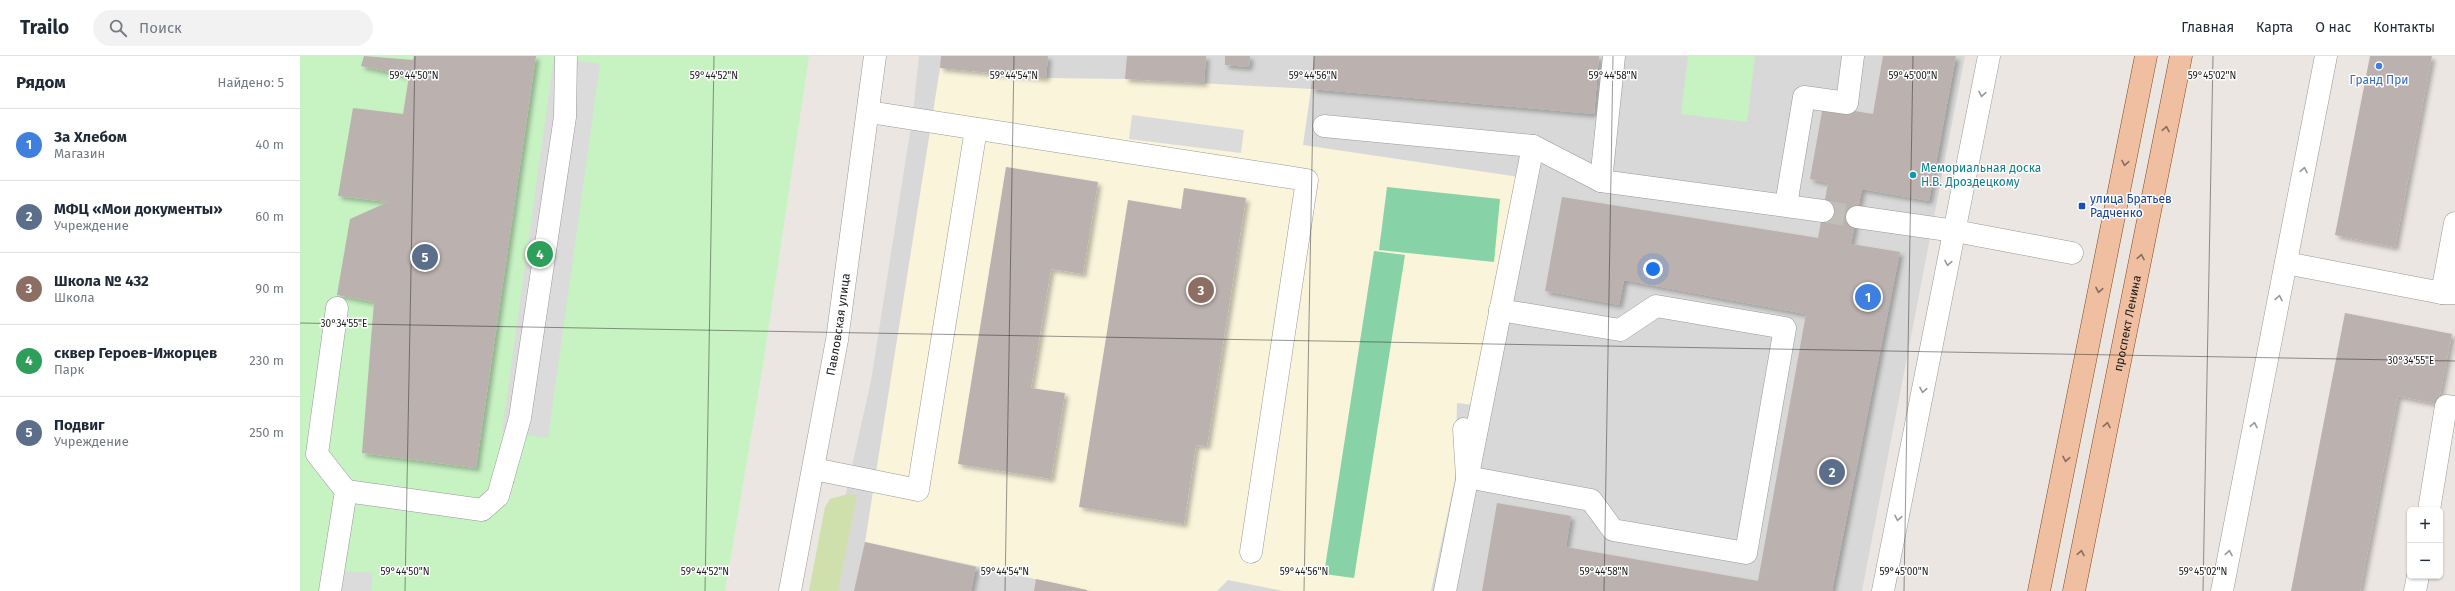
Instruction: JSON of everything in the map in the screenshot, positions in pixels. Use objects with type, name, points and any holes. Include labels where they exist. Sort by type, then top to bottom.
[{"type":"main road","points":[[2039,591],[2146,56]]},
{"type":"main road","name":"проспект Ленина","points":[[2074,591],[2181,56]]},
{"type":"street","points":[[337,308],[317,454],[346,491],[482,510],[498,496],[521,410],[565,117],[566,56]]},
{"type":"street","name":"Павловская улица","points":[[790,591],[837,340],[876,56]]},
{"type":"street","points":[[1601,181],[1614,56]]},
{"type":"street","points":[[1786,205],[1804,97],[1847,103],[1853,56]]},
{"type":"street","points":[[1883,591],[1990,56]]},
{"type":"street","points":[[2222,591],[2326,56]]},
{"type":"street","points":[[869,112],[1307,180],[1250,552]]},
{"type":"street","points":[[1324,126],[1533,146],[1601,181],[1823,211]]},
{"type":"street","points":[[814,469],[918,490],[976,129]]},
{"type":"street","points":[[1445,591],[1533,146]]},
{"type":"street","points":[[1857,217],[1955,231],[2072,253]]},
{"type":"street","points":[[2286,263],[2451,296],[2455,223]]},
{"type":"street","points":[[1467,477],[1591,500],[1613,530],[1746,553],[1785,328],[1656,306],[1620,330],[1500,310]]},
{"type":"street","points":[[2429,507],[2446,406],[2455,407]]},
{"type":"street","points":[[1464,428],[1467,477]]},
{"type":"street","points":[[330,591],[346,491]]},
{"type":"street","points":[[2415,591],[2417,579]]},
{"type":"shaded area","points":[[919,56],[1965,56],[1862,591],[824,591],[871,381],[913,113]]},
{"type":"shaded area","points":[[554,57],[600,64],[548,438],[502,431]]},
{"type":"shaded area","points":[[940,68],[1046,78],[1125,79],[1311,89],[1303,145],[1519,177],[1473,405],[1457,403],[1455,479],[1431,591],[1284,591],[1228,580],[1217,591],[1090,591],[865,542]]},
{"type":"shaded area","points":[[1132,115],[1244,130],[1241,153],[1129,139]]},
{"type":"shaded area","points":[[345,571],[373,573],[371,591],[342,591]]},
{"type":"green space","points":[[300,56],[809,56],[762,371],[725,591],[300,591]]},
{"type":"green space","points":[[1688,56],[1755,56],[1747,122],[1681,114]]},
{"type":"green space","points":[[1387,187],[1500,199],[1494,262],[1379,250]]},
{"type":"green space","points":[[1374,251],[1405,255],[1354,578],[1324,574]]},
{"type":"green space","points":[[848,494],[857,495],[838,591],[809,591],[825,507],[830,499]]},
{"type":"building","points":[[364,56],[413,60],[414,56],[536,56],[476,468],[362,453],[374,302],[337,295],[350,219],[388,202],[338,196],[353,108],[403,114],[409,76],[361,66]]},
{"type":"building","points":[[941,56],[1048,56],[1046,78],[940,68]]},
{"type":"building","points":[[1127,56],[1206,56],[1204,83],[1125,79]]},
{"type":"building","points":[[1225,56],[1250,56],[1249,67],[1225,65]]},
{"type":"building","points":[[1314,56],[1599,56],[1594,114],[1311,89]]},
{"type":"building","points":[[1883,56],[1956,56],[1929,201],[1862,189],[1851,244],[1900,252],[1832,591],[1482,591],[1497,503],[1571,516],[1566,547],[1758,581],[1806,314],[1624,280],[1619,305],[1545,291],[1562,197],[1818,238],[1828,183],[1810,179],[1823,106],[1873,114]]},
{"type":"building","points":[[2370,56],[2432,56],[2395,247],[2335,235]]},
{"type":"building","points":[[1006,167],[1098,182],[1083,274],[1051,269],[1031,388],[1065,393],[1051,479],[958,464]]},
{"type":"building","points":[[1184,188],[1246,198],[1207,446],[1196,445],[1184,524],[1079,507],[1128,200],[1181,209]]},
{"type":"building","points":[[2345,313],[2452,334],[2438,404],[2398,396],[2360,591],[2291,591]]},
{"type":"building","points":[[865,542],[976,567],[971,591],[854,591]]},
{"type":"building","points":[[1036,579],[1087,590],[1087,591],[1034,591]]},
{"type":"tunnel","points":[[1823,211],[1857,217]]},
{"type":"place","name":"Гранд При","points":[[2379,66]]},
{"type":"place","name":"Мемориальная доска Н.В. Дроздецкому","points":[[1913,175]]},
{"type":"place","name":"улица Братьев Радченко","points":[[2082,206]]},
{"type":"place","name":"сквер Героев-Ижорцев","points":[[540,254]]},
{"type":"place","name":"Подвиг","points":[[425,257]]},
{"type":"place","name":"Школа № 432","points":[[1201,290]]},
{"type":"place","name":"За Хлебом","points":[[1868,297]]},
{"type":"place","name":"МФЦ «Мои документы»","points":[[1832,472]]}]
